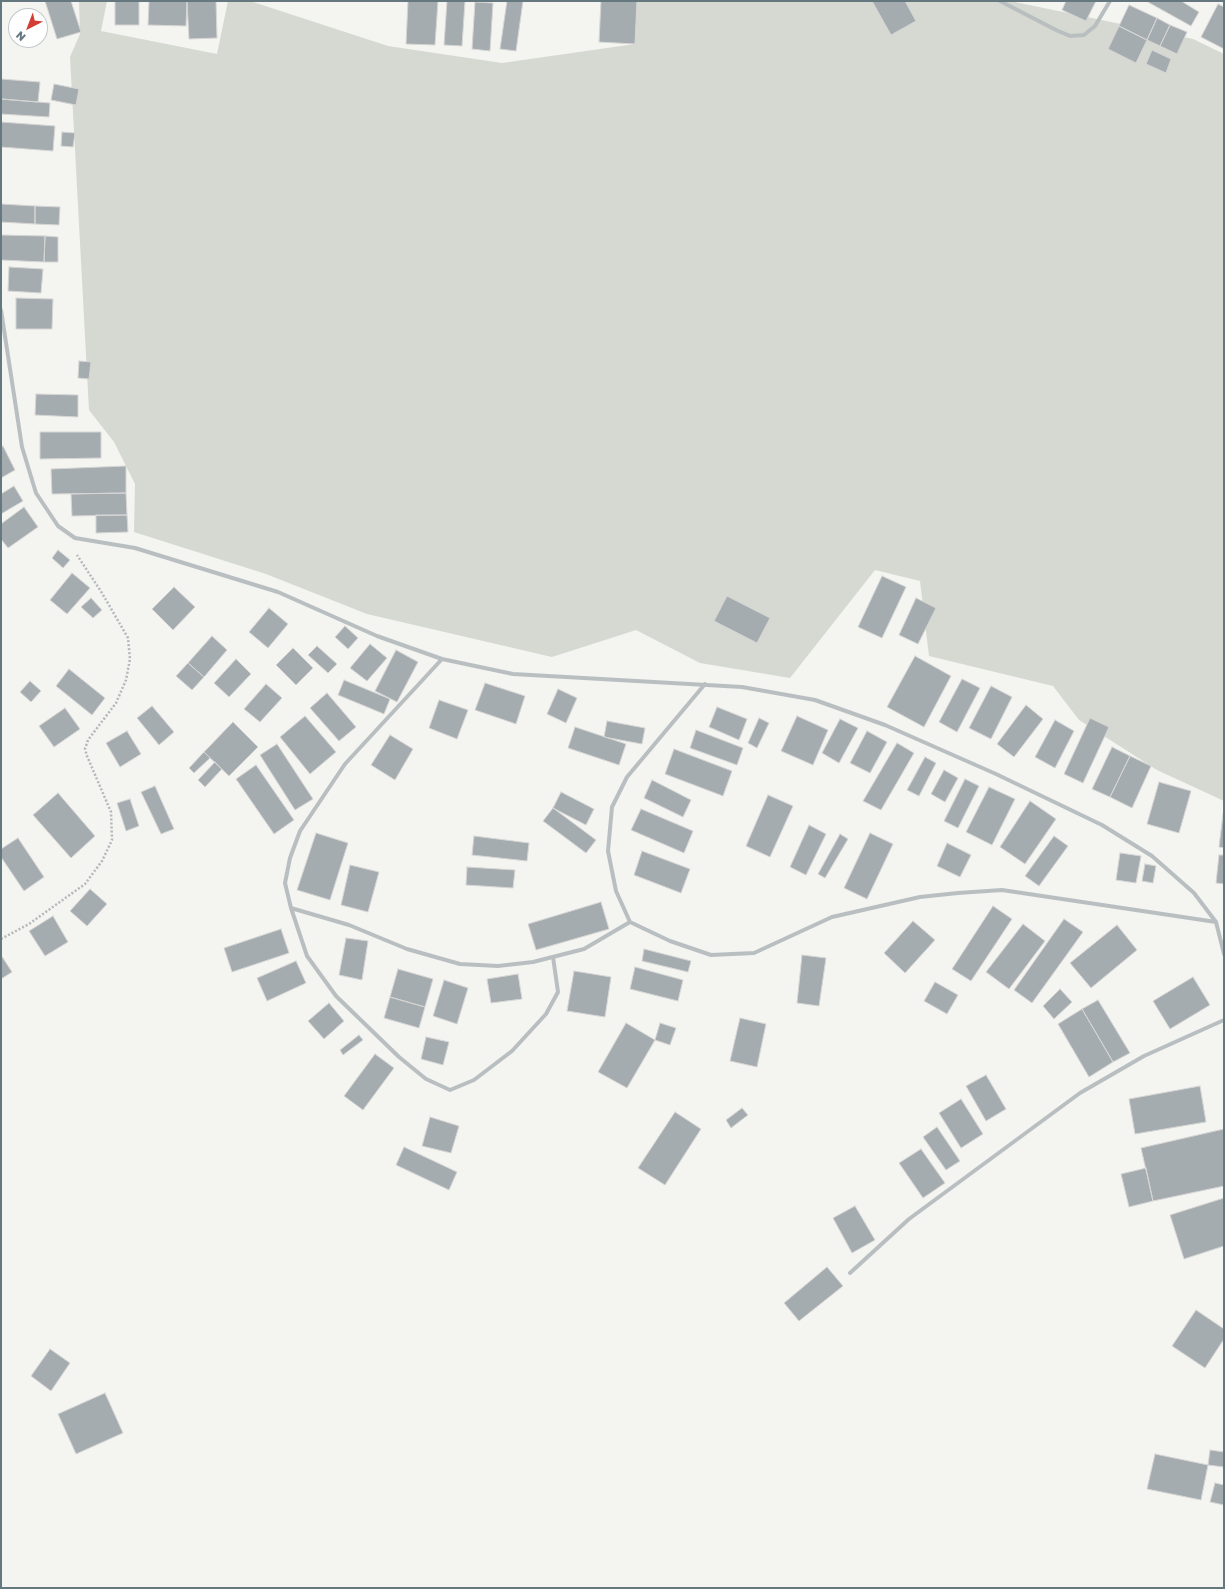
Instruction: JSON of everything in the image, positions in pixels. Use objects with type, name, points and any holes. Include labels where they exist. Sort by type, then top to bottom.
[{"type":"street","points":[[1000,1],[1070,36],[1084,35],[1095,26],[1110,1]]},
{"type":"street","points":[[1,310],[22,447],[36,493],[58,526],[75,538],[135,548],[278,592],[377,636],[442,659],[513,674],[742,687],[815,700],[885,725],[996,774],[1102,825],[1152,856],[1194,893],[1216,922],[1224,954]]},
{"type":"street","points":[[442,659],[345,764],[300,831],[290,858],[285,883],[291,908],[307,956],[336,996],[399,1057],[426,1079],[450,1090],[474,1080],[512,1051],[546,1014],[558,992],[553,957]]},
{"type":"street","points":[[705,684],[627,777],[612,807],[608,851],[616,891],[630,922],[670,941],[711,955],[754,953],[832,917],[920,897],[1002,890],[1216,922]]},
{"type":"street","points":[[291,908],[349,925],[407,949],[460,964],[498,966],[532,962],[584,949],[630,922]]},
{"type":"street","points":[[850,1273],[909,1218],[1080,1093],[1144,1056],[1224,1020]]},
{"type":"path","points":[[1,939],[29,924],[85,884],[102,861],[112,840],[111,812],[86,756],[85,748],[88,740],[116,703],[126,680],[130,659],[128,638],[102,593],[74,550]]},
{"type":"shaded area","points":[[79,1],[107,1],[101,31],[217,54],[228,1],[250,1],[388,46],[502,63],[635,44],[637,1],[1010,1],[1193,39],[1224,54],[1224,801],[1157,770],[1079,720],[1053,686],[929,656],[920,581],[875,570],[790,678],[700,663],[636,630],[552,657],[367,614],[266,574],[134,532],[135,484],[114,442],[89,410],[70,57],[80,34]]},
{"type":"building","points":[[45,1],[71,1],[81,32],[57,39]]},
{"type":"building","points":[[115,1],[139,1],[139,25],[115,25]]},
{"type":"building","points":[[149,1],[187,1],[186,26],[148,25]]},
{"type":"building","points":[[187,1],[216,1],[217,38],[189,39]]},
{"type":"building","points":[[408,1],[438,1],[435,45],[406,44]]},
{"type":"building","points":[[447,1],[465,1],[462,46],[444,45]]},
{"type":"building","points":[[507,1],[523,1],[516,51],[500,49]]},
{"type":"building","points":[[601,1],[637,1],[635,44],[599,42]]},
{"type":"building","points":[[872,1],[905,1],[916,21],[891,35]]},
{"type":"building","points":[[1066,1],[1096,1],[1086,21],[1062,10]]},
{"type":"building","points":[[1146,1],[1181,1],[1199,12],[1191,26]]},
{"type":"building","points":[[475,2],[493,3],[490,51],[472,49]]},
{"type":"building","points":[[1218,4],[1224,7],[1224,49],[1201,37]]},
{"type":"building","points":[[1129,5],[1157,18],[1147,40],[1119,26]]},
{"type":"building","points":[[1157,18],[1170,25],[1160,46],[1147,40]]},
{"type":"building","points":[[1170,25],[1187,32],[1177,54],[1160,46]]},
{"type":"building","points":[[1119,26],[1147,40],[1136,63],[1108,49]]},
{"type":"building","points":[[1152,50],[1171,59],[1166,73],[1146,64]]},
{"type":"building","points":[[1,79],[40,82],[38,102],[1,99]]},
{"type":"building","points":[[54,84],[79,89],[76,105],[51,100]]},
{"type":"building","points":[[1,99],[50,103],[49,117],[1,114]]},
{"type":"building","points":[[1,122],[55,126],[53,151],[1,147]]},
{"type":"building","points":[[62,132],[75,133],[73,147],[61,146]]},
{"type":"building","points":[[1,204],[35,206],[35,224],[1,222]]},
{"type":"building","points":[[35,206],[60,207],[59,225],[35,224]]},
{"type":"building","points":[[1,235],[45,236],[44,262],[1,260]]},
{"type":"building","points":[[45,236],[58,237],[58,262],[44,262]]},
{"type":"building","points":[[9,267],[43,269],[41,293],[8,291]]},
{"type":"building","points":[[16,298],[53,299],[52,329],[16,329]]},
{"type":"building","points":[[79,361],[91,362],[89,379],[78,378]]},
{"type":"building","points":[[36,394],[78,395],[78,417],[35,415]]},
{"type":"building","points":[[40,432],[101,432],[101,458],[40,459]]},
{"type":"building","points":[[3,446],[15,470],[1,478],[1,448]]},
{"type":"building","points":[[126,466],[126,493],[52,494],[51,469]]},
{"type":"building","points":[[14,486],[23,501],[1,514],[1,494]]},
{"type":"building","points":[[126,493],[127,515],[72,516],[71,494]]},
{"type":"building","points":[[24,507],[38,527],[8,548],[1,539],[1,524]]},
{"type":"building","points":[[96,515],[127,515],[128,532],[96,533]]},
{"type":"building","points":[[58,550],[70,560],[63,568],[52,558]]},
{"type":"building","points":[[72,573],[90,588],[67,614],[50,600]]},
{"type":"building","points":[[882,576],[906,587],[882,638],[858,627]]},
{"type":"building","points":[[174,587],[195,607],[173,630],[152,609]]},
{"type":"building","points":[[727,596],[770,618],[757,643],[714,621]]},
{"type":"building","points":[[91,598],[102,610],[93,618],[81,607]]},
{"type":"building","points":[[916,598],[936,608],[918,644],[899,635]]},
{"type":"building","points":[[269,608],[288,624],[268,648],[249,632]]},
{"type":"building","points":[[345,626],[358,638],[348,649],[335,637]]},
{"type":"building","points":[[212,636],[227,650],[204,677],[188,663]]},
{"type":"building","points":[[370,644],[387,658],[367,681],[350,668]]},
{"type":"building","points":[[317,646],[337,664],[328,673],[308,655]]},
{"type":"building","points":[[293,648],[313,668],[296,685],[276,665]]},
{"type":"building","points":[[396,650],[418,662],[397,702],[375,691]]},
{"type":"building","points":[[915,656],[951,676],[924,727],[887,707]]},
{"type":"building","points":[[236,659],[251,674],[229,697],[214,683]]},
{"type":"building","points":[[188,663],[204,677],[192,690],[176,676]]},
{"type":"building","points":[[69,669],[105,698],[92,715],[56,686]]},
{"type":"building","points":[[962,679],[980,688],[957,732],[939,722]]},
{"type":"building","points":[[344,680],[390,699],[384,714],[338,695]]},
{"type":"building","points":[[30,681],[41,691],[31,702],[20,692]]},
{"type":"building","points":[[485,683],[525,696],[516,724],[475,710]]},
{"type":"building","points":[[266,684],[282,698],[260,722],[244,709]]},
{"type":"building","points":[[991,686],[1012,697],[991,739],[969,728]]},
{"type":"building","points":[[558,689],[577,698],[566,723],[547,714]]},
{"type":"building","points":[[327,693],[356,727],[339,741],[310,708]]},
{"type":"building","points":[[439,700],[468,710],[457,739],[429,728]]},
{"type":"building","points":[[1026,705],[1043,719],[1014,757],[997,744]]},
{"type":"building","points":[[152,706],[174,732],[159,745],[137,718]]},
{"type":"building","points":[[717,707],[747,719],[739,740],[709,727]]},
{"type":"building","points":[[65,708],[80,729],[54,747],[39,726]]},
{"type":"building","points":[[305,716],[336,752],[310,774],[280,737]]},
{"type":"building","points":[[797,716],[828,730],[813,765],[781,751]]},
{"type":"building","points":[[759,718],[769,723],[757,748],[748,743]]},
{"type":"building","points":[[1090,718],[1109,727],[1083,783],[1064,774]]},
{"type":"building","points":[[840,719],[858,728],[839,763],[822,753]]},
{"type":"building","points":[[1055,720],[1074,731],[1055,768],[1035,757]]},
{"type":"building","points":[[607,721],[645,728],[642,744],[604,737]]},
{"type":"building","points":[[233,722],[258,747],[229,776],[204,752]]},
{"type":"building","points":[[575,727],[626,744],[619,765],[568,748]]},
{"type":"building","points":[[696,730],[743,748],[737,765],[690,748]]},
{"type":"building","points":[[127,731],[141,754],[120,767],[106,743]]},
{"type":"building","points":[[867,731],[887,742],[870,773],[850,763]]},
{"type":"building","points":[[390,735],[413,749],[395,780],[371,765]]},
{"type":"building","points":[[897,743],[914,753],[881,810],[863,801]]},
{"type":"building","points":[[277,744],[313,799],[295,810],[260,755]]},
{"type":"building","points":[[1112,747],[1130,756],[1110,797],[1092,789]]},
{"type":"building","points":[[674,749],[732,771],[723,796],[665,774]]},
{"type":"building","points":[[204,752],[210,758],[194,773],[189,768]]},
{"type":"building","points":[[1130,756],[1151,766],[1132,808],[1110,797]]},
{"type":"building","points":[[925,757],[936,763],[919,796],[907,790]]},
{"type":"building","points":[[215,762],[222,769],[205,787],[198,780]]},
{"type":"building","points":[[256,765],[294,820],[274,834],[236,779]]},
{"type":"building","points":[[944,770],[958,778],[945,802],[931,794]]},
{"type":"building","points":[[965,779],[979,786],[958,828],[944,821]]},
{"type":"building","points":[[652,780],[691,800],[683,817],[644,798]]},
{"type":"building","points":[[1159,782],[1191,791],[1179,833],[1147,824]]},
{"type":"building","points":[[155,786],[174,829],[161,834],[141,792]]},
{"type":"building","points":[[989,787],[1015,799],[992,845],[966,832]]},
{"type":"building","points":[[561,792],[594,809],[586,825],[553,808]]},
{"type":"building","points":[[58,793],[95,836],[71,858],[33,815]]},
{"type":"building","points":[[768,795],[793,806],[770,857],[746,846]]},
{"type":"building","points":[[130,799],[139,826],[126,831],[117,803]]},
{"type":"building","points":[[1030,801],[1056,819],[1025,864],[1000,847]]},
{"type":"building","points":[[553,808],[596,840],[586,853],[543,821]]},
{"type":"building","points":[[641,809],[693,831],[684,853],[631,830]]},
{"type":"building","points":[[1224,814],[1224,848],[1219,847]]},
{"type":"building","points":[[809,825],[826,834],[806,875],[790,867]]},
{"type":"building","points":[[316,833],[348,843],[330,900],[297,890]]},
{"type":"building","points":[[870,833],[893,844],[867,899],[844,888]]},
{"type":"building","points":[[840,834],[848,839],[825,878],[818,874]]},
{"type":"building","points":[[474,836],[529,843],[527,861],[472,855]]},
{"type":"building","points":[[1054,836],[1068,846],[1039,886],[1025,876]]},
{"type":"building","points":[[18,838],[44,877],[24,891],[1,857],[1,849]]},
{"type":"building","points":[[947,843],[971,855],[960,877],[937,866]]},
{"type":"building","points":[[642,851],[690,869],[681,893],[634,875]]},
{"type":"building","points":[[1120,853],[1141,856],[1136,883],[1116,880]]},
{"type":"building","points":[[1219,855],[1224,855],[1224,884],[1216,883]]},
{"type":"building","points":[[1145,864],[1156,866],[1153,883],[1142,881]]},
{"type":"building","points":[[350,865],[379,872],[368,912],[341,905]]},
{"type":"building","points":[[467,867],[515,870],[513,888],[466,885]]},
{"type":"building","points":[[90,889],[107,904],[87,926],[70,911]]},
{"type":"building","points":[[601,902],[609,929],[536,950],[528,924]]},
{"type":"building","points":[[993,906],[1012,919],[971,981],[952,969]]},
{"type":"building","points":[[53,916],[68,942],[45,956],[29,931]]},
{"type":"building","points":[[1064,919],[1083,932],[1032,1003],[1014,990]]},
{"type":"building","points":[[913,921],[935,940],[905,973],[884,953]]},
{"type":"building","points":[[1023,924],[1045,941],[1009,989],[986,972]]},
{"type":"building","points":[[1117,925],[1137,950],[1091,988],[1070,963]]},
{"type":"building","points":[[281,929],[289,953],[232,972],[224,948]]},
{"type":"building","points":[[346,938],[368,941],[362,980],[339,975]]},
{"type":"building","points":[[644,949],[691,961],[688,972],[642,961]]},
{"type":"building","points":[[1,955],[12,972],[1,979]]},
{"type":"building","points":[[802,955],[826,958],[819,1006],[797,1003]]},
{"type":"building","points":[[296,961],[306,983],[267,1001],[257,978]]},
{"type":"building","points":[[635,967],[683,980],[678,1001],[630,989]]},
{"type":"building","points":[[398,969],[433,979],[425,1007],[390,997]]},
{"type":"building","points":[[574,971],[611,977],[605,1017],[567,1011]]},
{"type":"building","points":[[518,974],[522,999],[491,1003],[487,979]]},
{"type":"building","points":[[1193,977],[1210,1005],[1170,1029],[1153,1001]]},
{"type":"building","points":[[444,980],[468,988],[457,1024],[433,1016]]},
{"type":"building","points":[[935,982],[958,995],[947,1014],[924,1001]]},
{"type":"building","points":[[1060,989],[1072,1002],[1054,1019],[1043,1006]]},
{"type":"building","points":[[390,997],[425,1007],[419,1028],[384,1018]]},
{"type":"building","points":[[1098,1000],[1130,1053],[1113,1062],[1082,1009]]},
{"type":"building","points":[[329,1003],[344,1021],[324,1039],[308,1021]]},
{"type":"building","points":[[1082,1009],[1113,1062],[1089,1077],[1058,1024]]},
{"type":"building","points":[[740,1018],[766,1024],[757,1067],[730,1061]]},
{"type":"building","points":[[626,1023],[655,1040],[627,1088],[598,1072]]},
{"type":"building","points":[[660,1023],[676,1028],[670,1045],[655,1040]]},
{"type":"building","points":[[359,1035],[363,1040],[343,1055],[340,1050]]},
{"type":"building","points":[[426,1037],[449,1042],[443,1065],[421,1059]]},
{"type":"building","points":[[375,1054],[394,1068],[363,1110],[344,1096]]},
{"type":"building","points":[[986,1075],[1006,1109],[986,1121],[966,1086]]},
{"type":"building","points":[[1200,1086],[1206,1122],[1135,1134],[1129,1099]]},
{"type":"building","points":[[961,1099],[983,1134],[961,1148],[939,1113]]},
{"type":"building","points":[[742,1108],[748,1115],[731,1128],[726,1120]]},
{"type":"building","points":[[675,1112],[701,1129],[665,1185],[638,1168]]},
{"type":"building","points":[[430,1117],[459,1126],[451,1153],[422,1146]]},
{"type":"building","points":[[937,1127],[960,1161],[946,1170],[923,1137]]},
{"type":"building","points":[[1224,1129],[1224,1186],[1153,1201],[1141,1148]]},
{"type":"building","points":[[404,1147],[457,1172],[449,1190],[396,1165]]},
{"type":"building","points":[[921,1149],[945,1183],[923,1198],[899,1163]]},
{"type":"building","points":[[1146,1168],[1153,1201],[1129,1207],[1121,1174]]},
{"type":"building","points":[[1224,1198],[1224,1246],[1184,1259],[1170,1215]]},
{"type":"building","points":[[855,1206],[875,1240],[852,1253],[833,1218]]},
{"type":"building","points":[[827,1267],[843,1286],[799,1321],[784,1303]]},
{"type":"building","points":[[1196,1310],[1224,1329],[1224,1339],[1205,1368],[1172,1346]]},
{"type":"building","points":[[50,1349],[70,1363],[51,1391],[31,1376]]},
{"type":"building","points":[[105,1393],[123,1433],[76,1454],[58,1414]]},
{"type":"building","points":[[1210,1450],[1224,1452],[1224,1467],[1208,1465]]},
{"type":"building","points":[[1155,1454],[1208,1465],[1201,1500],[1147,1489]]},
{"type":"building","points":[[1215,1483],[1224,1485],[1224,1505],[1210,1502]]}]
